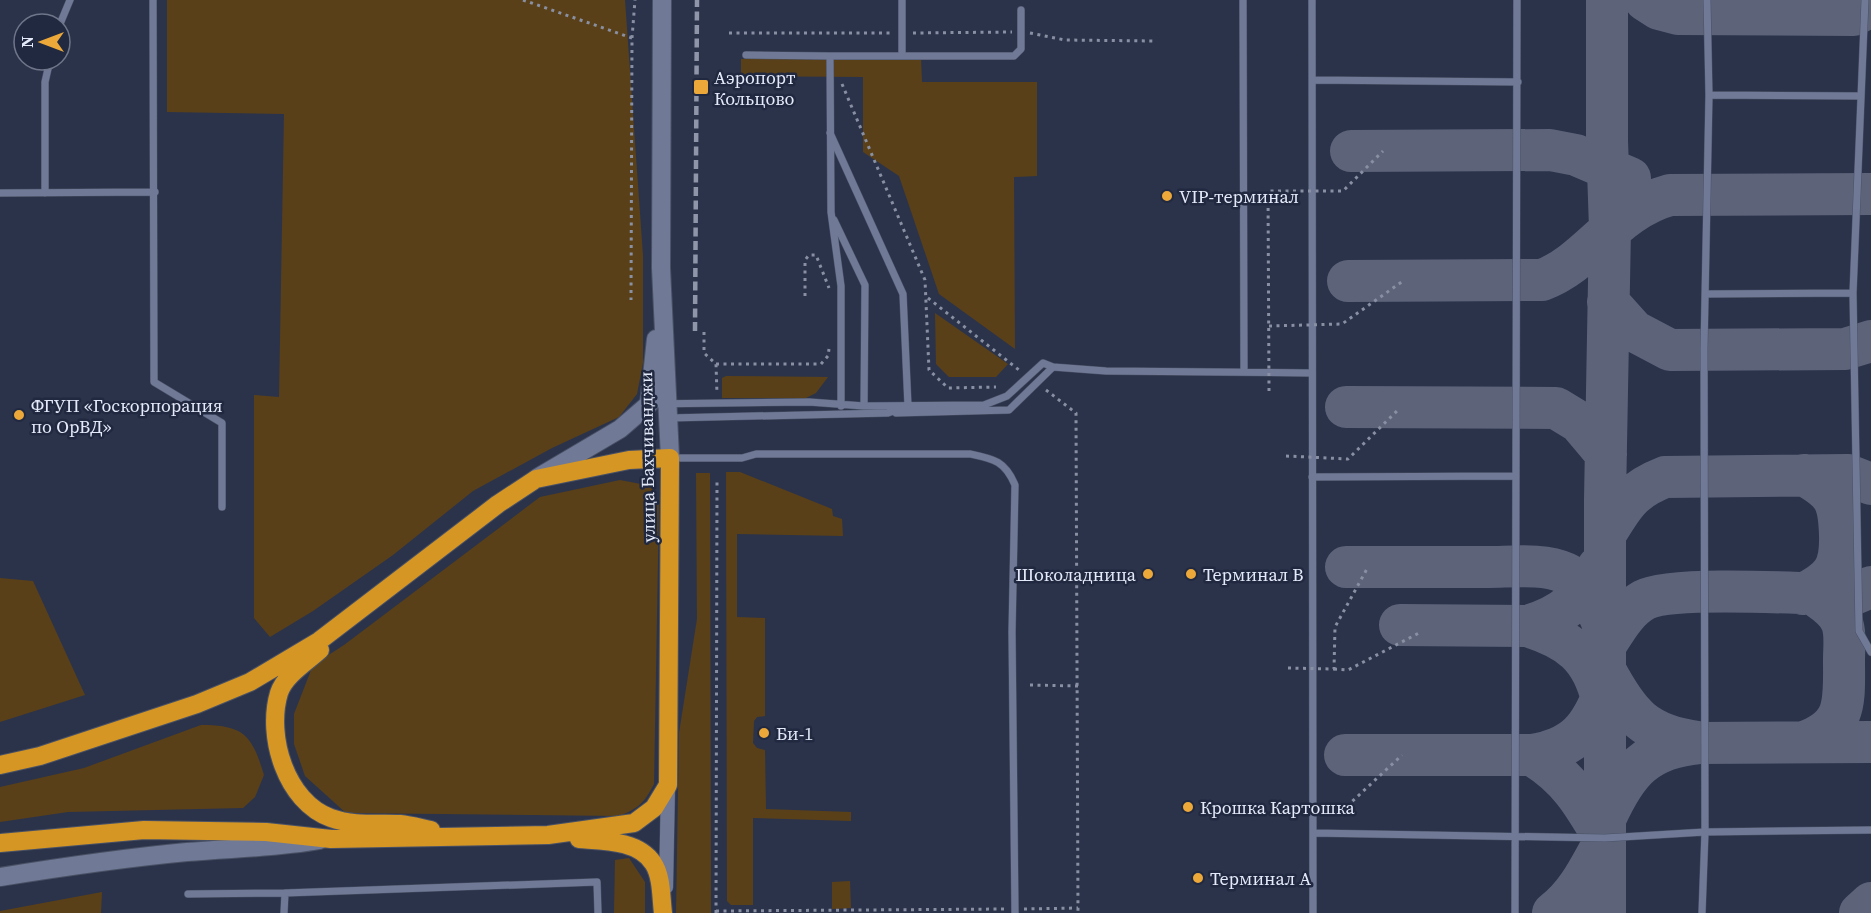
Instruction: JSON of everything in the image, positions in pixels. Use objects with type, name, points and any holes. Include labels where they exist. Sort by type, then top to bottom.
[{"type":"highway","points":[[0,765],[40,756],[197,704],[250,682],[319,641],[498,504],[536,479],[629,460],[670,458]]},
{"type":"highway","name":"улица Бахчиванджи","points":[[668,785],[670,458]]},
{"type":"highway","points":[[394,582],[369,612],[295,671],[280,691],[276,717],[277,741],[285,771],[313,809],[332,819],[403,824],[457,837]]},
{"type":"highway","points":[[0,843],[144,830],[266,832],[331,838],[548,835],[634,823],[654,808],[668,785]]},
{"type":"highway","points":[[548,835],[626,845],[644,853],[654,863],[659,878],[664,913]]},
{"type":"main road","name":"улица Бахчиванджи","points":[[662,0],[661,268],[670,458]]},
{"type":"main road","points":[[536,479],[620,429],[649,404],[661,268]]},
{"type":"main road","points":[[0,877],[119,858],[227,848],[285,846],[331,838]]},
{"type":"street","name":"улица Бахчиванджи","points":[[664,913],[668,785]]},
{"type":"lane","points":[[153,0],[154,382],[222,423],[222,507]]},
{"type":"lane","points":[[902,0],[902,56]]},
{"type":"lane","points":[[1243,0],[1244,372]]},
{"type":"lane","points":[[1312,0],[1313,913]]},
{"type":"lane","points":[[1515,913],[1514,476],[1517,0]]},
{"type":"lane","points":[[1702,913],[1705,832],[1706,294],[1709,95],[1707,0]]},
{"type":"lane","points":[[1865,0],[1853,293],[1858,631],[1871,652]]},
{"type":"lane","points":[[746,55],[1014,56],[1021,49],[1021,10]]},
{"type":"lane","points":[[830,56],[831,212],[841,286],[840,406]]},
{"type":"lane","points":[[45,193],[45,82],[47,72]]},
{"type":"lane","points":[[1312,80],[1518,82]]},
{"type":"lane","points":[[1709,95],[1861,96]]},
{"type":"lane","points":[[830,133],[903,294],[908,406]]},
{"type":"lane","points":[[0,194],[155,192]]},
{"type":"lane","points":[[831,212],[865,285],[864,406]]},
{"type":"lane","points":[[1706,294],[1853,293]]},
{"type":"lane","points":[[669,411],[809,402],[840,406],[984,405],[1007,396],[1023,373],[1043,363],[1053,367],[1106,371],[1311,373]]},
{"type":"lane","points":[[649,404],[669,411],[888,413],[1009,410],[1035,382],[1053,367]]},
{"type":"lane","points":[[888,413],[908,406]]},
{"type":"lane","points":[[670,458],[742,458],[756,454],[970,454],[994,459],[1009,470],[1015,485],[1012,632],[1015,911]]},
{"type":"lane","points":[[1312,477],[1514,476]]},
{"type":"lane","points":[[1313,833],[1605,838],[1705,832],[1871,830]]},
{"type":"lane","points":[[188,894],[285,893],[597,882],[598,913]]},
{"type":"lane","points":[[284,913],[285,893]]},
{"type":"path","points":[[523,0],[632,38]]},
{"type":"path","points":[[631,300],[632,38],[635,0]]},
{"type":"path","points":[[729,33],[1021,32],[1065,40],[1156,41]]},
{"type":"path","points":[[830,56],[925,280],[928,298],[929,370],[948,388],[996,387],[1004,383]]},
{"type":"path","points":[[1269,391],[1268,191],[1343,191],[1383,151]]},
{"type":"path","points":[[805,296],[805,260],[809,255],[816,255],[829,287],[829,297]]},
{"type":"path","points":[[1269,326],[1342,324],[1404,281]]},
{"type":"path","points":[[928,298],[1023,373],[1012,379]]},
{"type":"path","points":[[704,332],[704,353],[716,364],[821,364],[828,356],[829,347]]},
{"type":"path","points":[[716,364],[717,397]]},
{"type":"path","points":[[1035,382],[1076,413],[1078,913]]},
{"type":"path","points":[[1286,456],[1348,459],[1400,408]]},
{"type":"path","points":[[717,482],[716,912],[1015,911],[1077,908]]},
{"type":"path","points":[[1334,669],[1335,627],[1368,567]]},
{"type":"path","points":[[1288,668],[1348,670],[1419,633]]},
{"type":"path","points":[[1030,685],[1077,686]]},
{"type":"path","points":[[1288,809],[1344,809],[1402,755]]},
{"type":"shaded area","points":[[167,0],[625,0],[643,256],[643,363],[637,394],[619,417],[552,448],[473,491],[393,555],[313,611],[270,637],[254,618],[254,395],[279,397],[284,114],[167,112]]},
{"type":"shaded area","points":[[921,58],[922,82],[1037,82],[1037,176],[1014,177],[1015,349],[939,294],[899,176],[863,152],[863,77],[741,76],[741,59]]},
{"type":"shaded area","points":[[935,313],[1008,364],[996,377],[949,377],[936,364]]},
{"type":"shaded area","points":[[726,376],[828,377],[816,393],[806,398],[722,398],[722,378]]},
{"type":"shaded area","points":[[726,472],[740,472],[832,509],[833,516],[842,519],[843,536],[737,534],[737,617],[765,618],[765,716],[757,717],[754,721],[753,743],[757,748],[765,750],[766,809],[851,812],[851,821],[753,818],[753,905],[731,905],[727,901]]},
{"type":"shaded area","points":[[696,473],[710,473],[711,913],[676,913],[679,733],[697,619]]},
{"type":"shaded area","points":[[620,480],[651,486],[659,504],[654,784],[640,804],[619,816],[346,813],[305,776],[294,744],[294,714],[313,665],[344,645],[540,497]]},
{"type":"shaded area","points":[[0,578],[33,581],[85,695],[0,722]]},
{"type":"shaded area","points":[[201,725],[228,727],[237,731],[244,735],[255,751],[264,775],[255,797],[243,808],[68,812],[0,822],[0,787],[84,768]]},
{"type":"shaded area","points":[[629,858],[645,882],[645,913],[614,913],[615,860]]},
{"type":"shaded area","points":[[850,881],[851,908],[832,909],[832,882]]},
{"type":"shaded area","points":[[102,892],[101,913],[0,913],[0,911]]},
{"type":"taxiway","points":[[1605,913],[1605,499],[1610,228],[1607,141],[1607,0]]},
{"type":"taxiway","points":[[1645,0],[1659,9],[1678,14],[1854,15],[1871,6]]},
{"type":"taxiway","points":[[1351,151],[1550,150],[1576,155],[1630,178]]},
{"type":"taxiway","points":[[1348,281],[1542,280],[1574,262],[1633,212],[1650,202],[1670,195],[1871,194]]},
{"type":"taxiway","points":[[1608,302],[1634,331],[1670,350],[1845,349],[1871,341]]},
{"type":"taxiway","points":[[1346,407],[1556,408],[1579,422],[1606,454]]},
{"type":"taxiway","points":[[1803,594],[1822,583],[1833,571],[1837,564],[1840,546],[1838,514],[1833,499],[1823,487],[1804,475]]},
{"type":"taxiway","points":[[1605,535],[1617,515],[1636,493],[1665,477],[1848,475],[1871,484]]},
{"type":"taxiway","points":[[1346,567],[1527,566],[1557,570],[1573,577],[1585,589],[1604,627]]},
{"type":"taxiway","points":[[1400,625],[1527,626],[1561,612],[1570,605],[1586,588],[1598,567]]},
{"type":"taxiway","points":[[1605,646],[1632,609],[1644,600],[1659,595],[1712,592],[1852,595],[1871,587]]},
{"type":"taxiway","points":[[1804,742],[1829,729],[1836,720],[1841,711],[1844,688],[1842,623],[1834,610],[1813,594]]},
{"type":"taxiway","points":[[1527,626],[1555,637],[1576,651],[1592,672],[1602,700]]},
{"type":"taxiway","points":[[1605,670],[1622,699],[1641,720],[1664,734],[1698,742]]},
{"type":"taxiway","points":[[1345,755],[1532,755],[1547,752],[1560,747],[1579,734],[1594,715],[1605,689]]},
{"type":"taxiway","points":[[1606,817],[1631,775],[1652,756],[1665,750],[1699,743],[1871,742]]},
{"type":"taxiway","points":[[1532,755],[1545,763],[1566,782],[1605,840],[1576,889],[1553,913]]},
{"type":"taxiway","points":[[1860,913],[1871,903]]},
{"type":"railway","points":[[695,331],[697,0]]},
{"type":"place","name":"Аэропорт Кольцово","points":[[701,87]]},
{"type":"place","name":"VIP-терминал","points":[[1167,196]]},
{"type":"place","name":"ФГУП «Госкорпорация по ОрВД»","points":[[19,415]]},
{"type":"place","name":"Шоколадница","points":[[1148,574]]},
{"type":"place","name":"Терминал B","points":[[1191,574]]},
{"type":"place","name":"Би-1","points":[[764,733]]},
{"type":"place","name":"Крошка Картошка","points":[[1188,807]]},
{"type":"place","name":"Терминал А","points":[[1198,878]]}]
